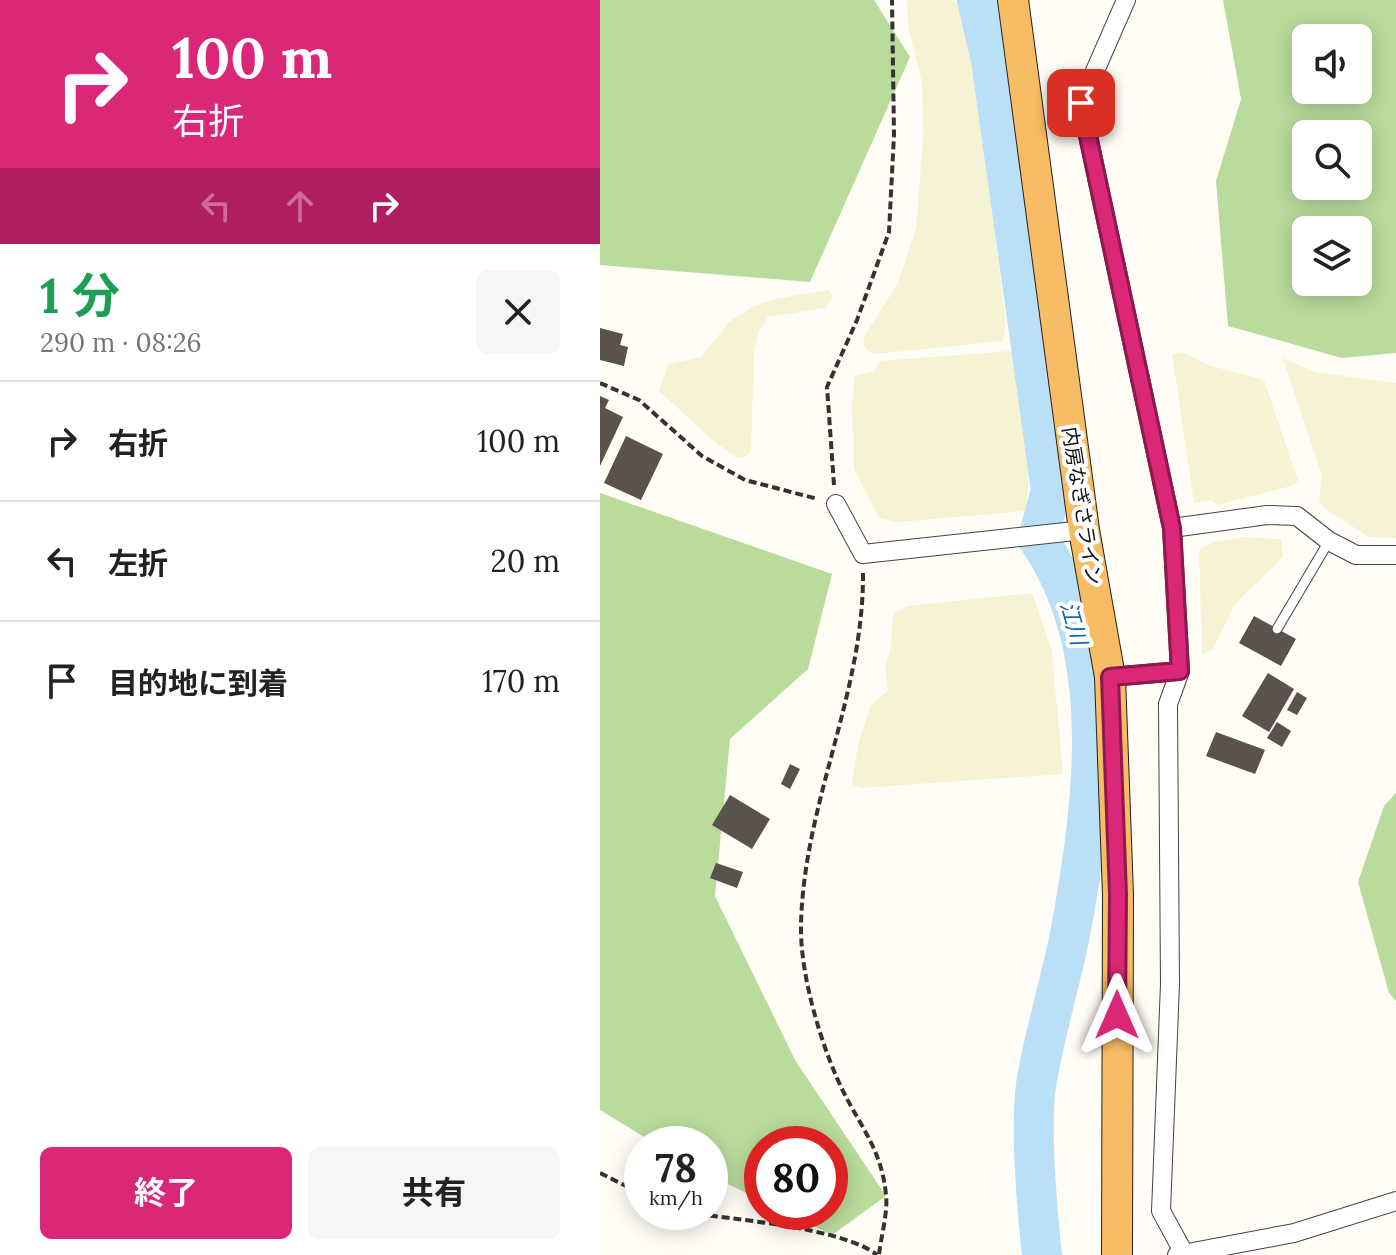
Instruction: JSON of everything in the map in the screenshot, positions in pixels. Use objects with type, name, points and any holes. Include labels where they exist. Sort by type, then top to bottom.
[{"type":"highway","name":"内房なぎさライン","points":[[1013,0],[1084,530],[1110,677],[1118,895],[1117,1255]]},
{"type":"street","points":[[1126,0],[1081,103],[1172,528],[1180,671],[1168,704],[1170,984],[1161,1211],[1181,1254],[1294,1233],[1396,1201]]},
{"type":"street","points":[[836,504],[863,554],[1084,530]]},
{"type":"street","points":[[1172,528],[1267,515],[1297,516],[1329,541],[1356,555],[1396,555]]},
{"type":"street","points":[[1110,677],[1180,671]]},
{"type":"lane","points":[[1277,629],[1329,541]]},
{"type":"path","points":[[600,383],[639,400],[702,456],[745,480],[836,504],[827,387],[857,320],[889,232],[894,135],[892,0]]},
{"type":"path","points":[[728,1219],[847,1241],[878,1255],[886,1196],[874,1141],[844,1093],[804,978],[801,924],[811,839],[857,659],[863,609],[863,554]]},
{"type":"path","points":[[600,1173],[624,1185]]},
{"type":"shaded area","points":[[907,0],[951,0],[959,6],[965,18],[972,52],[1006,323],[1003,341],[876,354],[869,352],[863,344],[864,337],[898,283],[916,228],[923,138],[922,82],[908,27]]},
{"type":"shaded area","points":[[829,290],[833,298],[825,308],[768,317],[759,331],[754,352],[751,451],[745,457],[736,458],[659,391],[668,364],[701,357],[729,322],[754,306],[774,299]]},
{"type":"shaded area","points":[[1011,351],[1018,361],[1030,464],[1026,511],[898,522],[879,518],[854,469],[852,404],[855,376],[874,371],[880,361]]},
{"type":"shaded area","points":[[1183,352],[1208,365],[1264,380],[1298,481],[1291,486],[1218,505],[1212,500],[1194,503],[1172,354]]},
{"type":"shaded area","points":[[1283,358],[1315,372],[1396,383],[1396,538],[1369,537],[1325,509],[1319,500],[1322,476]]},
{"type":"shaded area","points":[[1244,537],[1281,539],[1283,557],[1235,604],[1213,649],[1202,655],[1199,550],[1213,542]]},
{"type":"shaded area","points":[[1032,593],[1052,651],[1063,774],[861,788],[852,784],[858,745],[871,705],[888,691],[885,668],[891,645],[893,614],[907,606]]},
{"type":"green space","points":[[600,0],[874,0],[910,57],[810,282],[600,265]]},
{"type":"green space","points":[[1223,0],[1396,0],[1396,353],[1342,358],[1228,326],[1216,181],[1241,99]]},
{"type":"green space","points":[[600,493],[832,574],[808,669],[730,739],[715,896],[795,1060],[839,1126],[744,1126],[744,1192],[728,1184],[728,1126],[626,1126],[600,1110]]},
{"type":"green space","points":[[1396,793],[1396,1001],[1389,993],[1358,882],[1384,806]]},
{"type":"green space","points":[[848,1139],[886,1196],[848,1223]]},
{"type":"green space","points":[[822,1230],[839,1230],[832,1235]]},
{"type":"building","points":[[600,328],[623,334],[620,345],[628,347],[624,366],[600,360]]},
{"type":"building","points":[[600,396],[609,400],[605,408],[623,417],[600,466]]},
{"type":"building","points":[[626,436],[663,454],[641,500],[604,483]]},
{"type":"building","points":[[1254,616],[1296,639],[1281,666],[1239,643]]},
{"type":"building","points":[[1268,673],[1294,689],[1269,732],[1242,716]]},
{"type":"building","points":[[1297,692],[1307,698],[1297,715],[1287,710]]},
{"type":"building","points":[[1277,722],[1291,731],[1282,747],[1267,738]]},
{"type":"building","points":[[1216,732],[1265,750],[1255,774],[1206,756]]},
{"type":"building","points":[[790,764],[800,769],[790,789],[781,784]]},
{"type":"building","points":[[730,795],[770,819],[752,849],[712,825]]},
{"type":"building","points":[[716,863],[743,872],[737,888],[710,878]]},
{"type":"waterway","name":"江川","points":[[977,0],[991,60],[1051,490],[1038,539],[1062,582],[1078,628],[1088,676],[1092,726],[1091,777],[1080,876],[1034,1103],[1035,1169],[1042,1255]]},
{"type":"route","points":[[1081,103],[1172,528],[1180,671],[1110,677],[1118,895],[1117,1015]]}]
